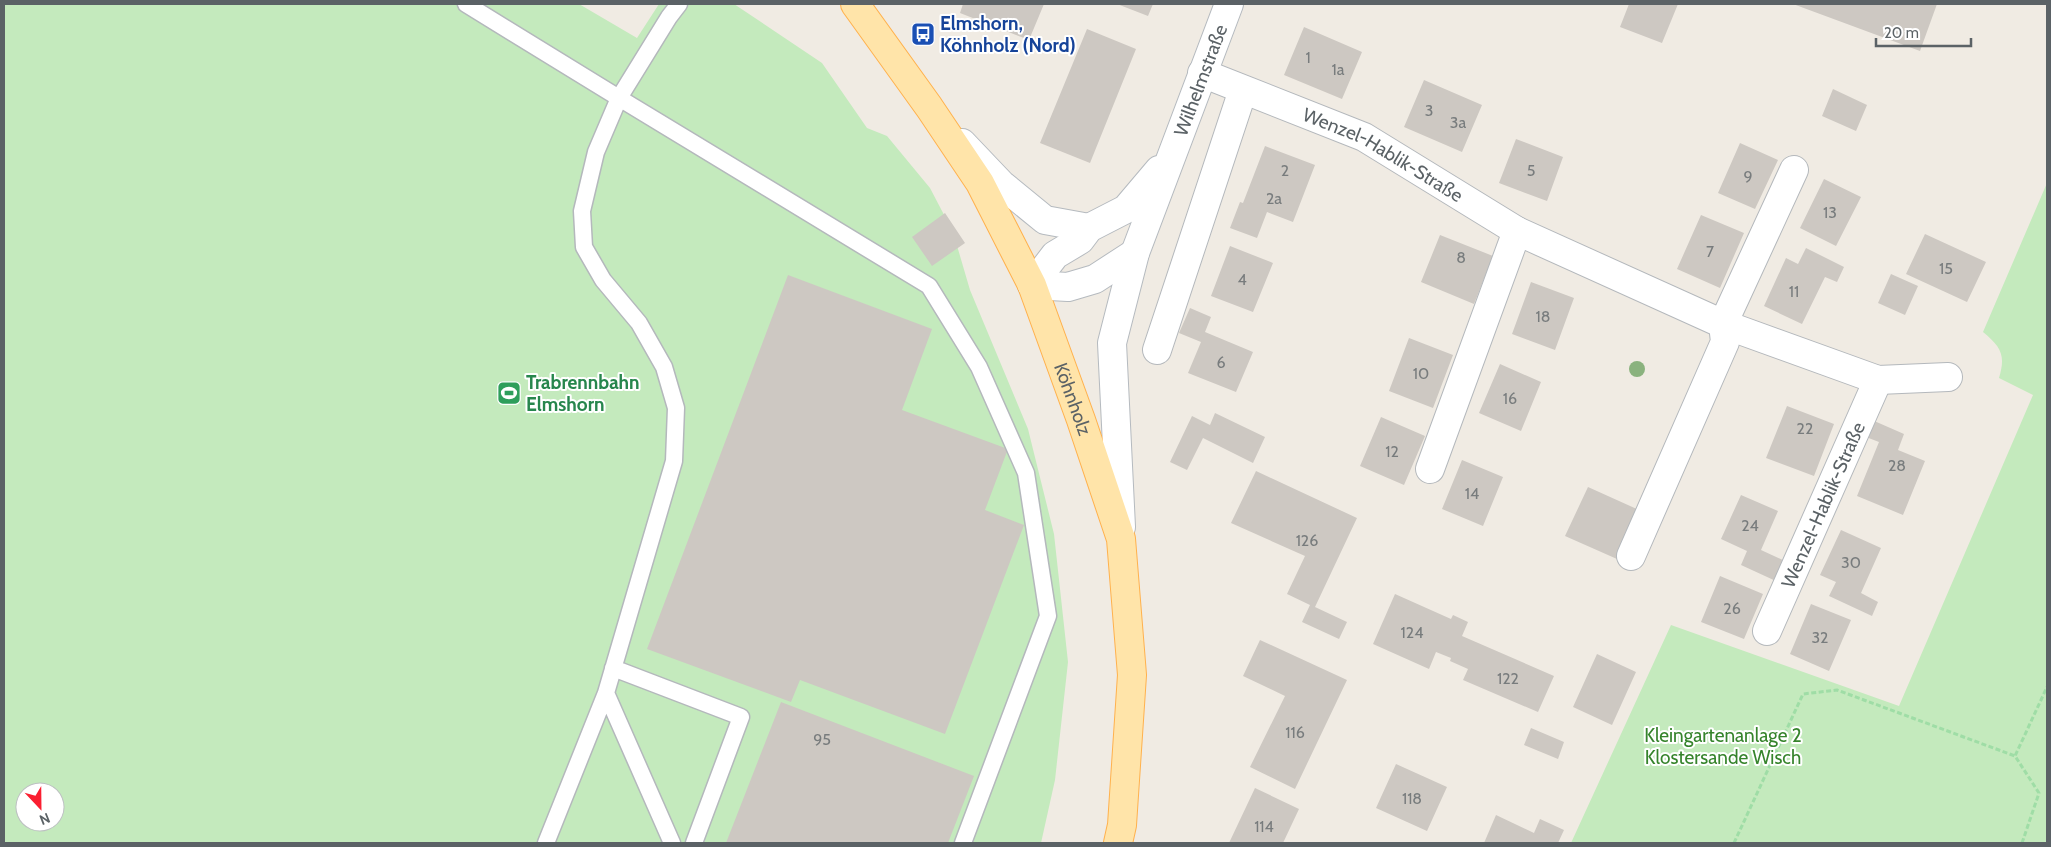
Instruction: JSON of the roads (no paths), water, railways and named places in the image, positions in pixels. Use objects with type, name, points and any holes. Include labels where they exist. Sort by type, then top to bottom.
[{"type":"main road","name":"Köhnholz","points":[[855,4],[929,107],[980,183],[1032,285],[1122,539],[1132,675],[1122,825],[1118,843]]},
{"type":"street","name":"Wilhelmstraße","points":[[1122,539],[1112,343],[1135,253],[1229,4]]},
{"type":"street","name":"Wenzel-Hablik-Straße","points":[[1202,73],[1364,137],[1517,231],[1723,324],[1878,380],[1948,377]]},
{"type":"street","points":[[1157,350],[1243,90]]},
{"type":"street","points":[[929,107],[1001,184],[1045,220],[1089,228]]},
{"type":"street","name":"Wilhelmstraße","points":[[1032,285],[1055,255],[1080,240],[1089,228],[1126,209],[1172,156]]},
{"type":"street","points":[[1631,556],[1725,342],[1723,324],[1794,170]]},
{"type":"street","points":[[1430,469],[1517,231]]},
{"type":"street","points":[[1032,285],[1068,286],[1095,279],[1135,253]]},
{"type":"street","name":"Wenzel-Hablik-Straße","points":[[1767,631],[1878,380]]},
{"type":"lane","points":[[466,4],[929,286],[979,367],[1026,473],[1048,616],[963,843]]},
{"type":"lane","points":[[546,843],[606,693],[674,461],[676,408],[664,367],[639,323],[603,280],[584,247],[582,210],[596,152],[619,98],[679,4]]},
{"type":"lane","points":[[613,668],[741,717],[694,843]]},
{"type":"lane","points":[[606,693],[672,843]]},
{"type":"place","name":"Elmshorn, Köhnholz (Nord)","points":[[923,34]]},
{"type":"place","name":"Trabrennbahn Elmshorn","points":[[509,393]]},
{"type":"park label","name":"Kleingartenanlage 2 Klostersande Wisch","points":[[1723,746]]}]
